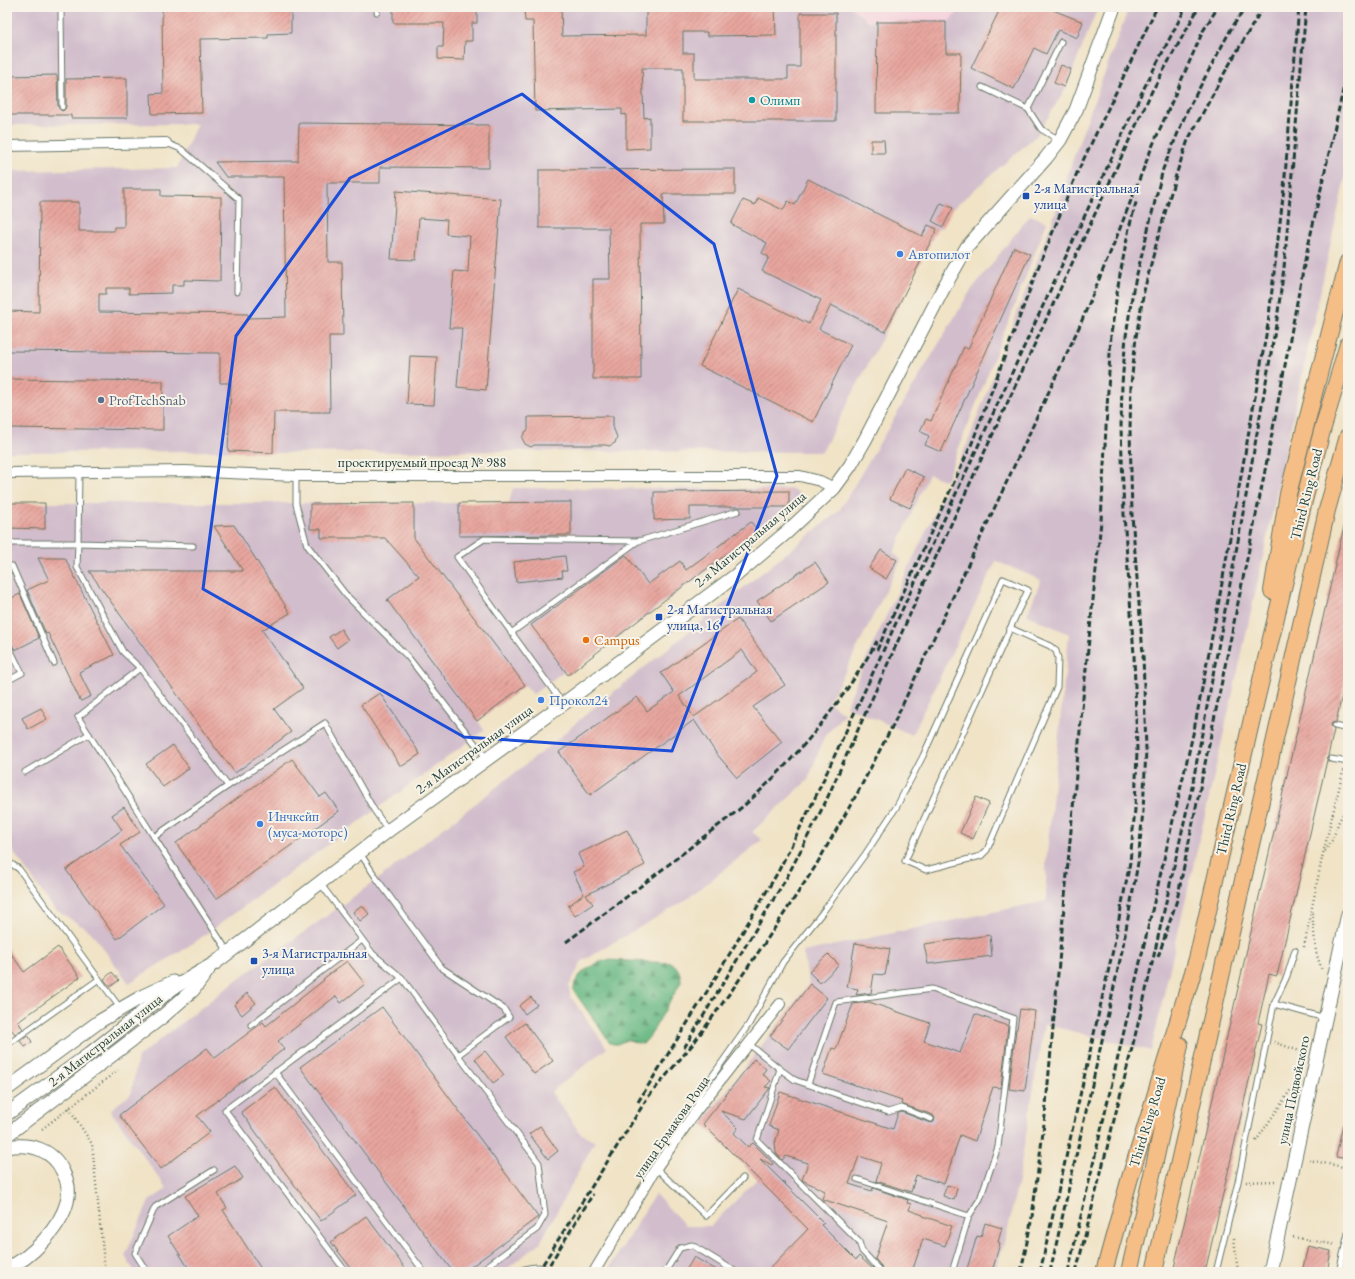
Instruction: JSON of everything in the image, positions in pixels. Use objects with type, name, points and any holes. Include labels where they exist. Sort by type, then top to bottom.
[{"type":"main road","points":[[1256,700],[1270,600],[1288,494],[1348,262]]},
{"type":"main road","name":"Third Ring Road","points":[[1104,1272],[1129,1181],[1197,959],[1256,700],[1303,505],[1322,431],[1348,344]]},
{"type":"main road","name":"Third Ring Road","points":[[1154,1272],[1327,510],[1348,436]]},
{"type":"main road","points":[[1129,1272],[1169,1097],[1197,959]]},
{"type":"street","name":"2-я Магистральная улица","points":[[7,1114],[88,1055],[173,988],[213,964],[388,830],[487,760],[735,576],[787,532],[834,488],[850,466],[865,440],[944,287],[967,247],[1046,158],[1060,140],[1076,110],[1114,7]]},
{"type":"street","points":[[7,146],[166,143]]},
{"type":"street","name":"проектируемый проезд № 988","points":[[7,473],[185,471],[296,476],[800,476],[834,488]]},
{"type":"street","name":"улица Подвойского","points":[[1270,1272],[1348,914]]},
{"type":"street","name":"2-я Магистральная улица","points":[[7,1135],[162,1017],[193,990],[213,964]]},
{"type":"street","points":[[7,1088],[100,1021],[143,996],[213,964]]},
{"type":"street","name":"улица Ермакова Роща","points":[[594,1272],[656,1168],[696,1111],[780,1004]]},
{"type":"street","points":[[7,1147],[18,1145],[30,1146],[42,1149],[52,1156],[61,1167],[67,1180],[68,1190],[67,1202],[47,1236],[27,1256],[7,1268]]},
{"type":"lane","points":[[61,7],[62,107]]},
{"type":"lane","points":[[1028,109],[1061,42]]},
{"type":"lane","points":[[982,87],[1028,109],[1041,129],[1060,140]]},
{"type":"lane","points":[[166,143],[181,149],[239,199],[237,292]]},
{"type":"lane","points":[[79,472],[77,567],[123,652],[140,668],[228,786]]},
{"type":"lane","points":[[296,476],[296,504],[307,545],[346,595],[408,657],[487,760]]},
{"type":"lane","points":[[563,704],[457,558],[484,539],[639,541],[738,511]]},
{"type":"lane","points":[[511,633],[639,541]]},
{"type":"lane","points":[[7,543],[193,546]]},
{"type":"lane","points":[[7,566],[12,566],[54,663]]},
{"type":"lane","points":[[696,1111],[699,1095],[749,1024],[783,962],[822,914],[866,853],[897,806],[923,756],[1003,579],[1028,590],[1010,628],[905,861],[926,870],[981,856],[987,850],[1057,687],[1058,658],[1056,651],[1050,646],[1010,628]]},
{"type":"lane","points":[[7,643],[22,673],[7,681]]},
{"type":"lane","points":[[140,668],[78,717],[228,952]]},
{"type":"lane","points":[[154,837],[228,786],[325,723],[374,810],[388,830]]},
{"type":"lane","points":[[1335,726],[1348,729]]},
{"type":"lane","points":[[24,772],[89,734]]},
{"type":"lane","points":[[1331,759],[1347,762]]},
{"type":"lane","points":[[360,852],[442,968],[504,1009],[509,1017],[458,1055]]},
{"type":"lane","points":[[7,861],[19,869],[120,1009]]},
{"type":"lane","points":[[319,883],[373,954],[402,978],[539,1163],[545,1215],[537,1229],[479,1272]]},
{"type":"lane","points":[[251,1025],[362,940]]},
{"type":"lane","points":[[1216,1272],[1238,1182],[1274,1004],[1287,976],[1295,950]]},
{"type":"lane","points":[[346,1272],[225,1110],[402,978]]},
{"type":"lane","points":[[7,1045],[99,979]]},
{"type":"lane","points":[[808,1084],[836,1002],[932,990],[1013,1018],[998,1146],[980,1199],[969,1216],[952,1272]]},
{"type":"lane","points":[[1274,1004],[1325,1018]]},
{"type":"lane","points":[[749,1044],[795,1080],[888,1112],[902,1108],[931,1119]]},
{"type":"lane","points":[[780,1069],[757,1140],[859,1242],[862,1251],[882,1272]]},
{"type":"lane","points":[[275,1072],[424,1272]]},
{"type":"lane","points":[[656,1168],[706,1216],[743,1178]]},
{"type":"lane","points":[[147,1272],[135,1253],[155,1207],[214,1170]]},
{"type":"lane","points":[[857,1179],[969,1216]]},
{"type":"lane","points":[[1339,1272],[1348,1233]]},
{"type":"lane","points":[[665,1272],[680,1248],[692,1245],[736,1272]]},
{"type":"lane","points":[[518,1272],[532,1266],[552,1272]]},
{"type":"path","points":[[1295,950],[1303,949],[1323,853],[1347,762]]},
{"type":"path","points":[[1323,853],[1333,839],[1339,821],[1348,806]]},
{"type":"path","points":[[1312,910],[1316,952],[1323,974]]},
{"type":"path","points":[[1344,997],[1348,998]]},
{"type":"path","points":[[1267,1040],[1310,1054]]},
{"type":"path","points":[[42,1129],[118,1070]]},
{"type":"path","points":[[1255,1142],[1299,1078]]},
{"type":"path","points":[[69,1108],[92,1144],[105,1272]]},
{"type":"path","points":[[1309,1160],[1348,1168]]},
{"type":"path","points":[[1238,1182],[1284,1181]]},
{"type":"path","points":[[1230,1211],[1238,1272]]},
{"type":"path","points":[[1293,1236],[1345,1247]]},
{"type":"highlighted area","points":[[522,94],[714,244],[777,476],[672,751],[464,737],[203,589],[236,336],[350,178]]},
{"type":"shaded area","points":[[7,7],[851,7],[868,21],[949,21],[964,7],[1098,7],[1065,90],[1037,135],[952,209],[943,227],[937,229],[822,452],[518,451],[273,453],[228,451],[7,452],[7,171],[177,168],[197,124],[7,125]]},
{"type":"shaded area","points":[[851,7],[964,7],[949,21],[868,21]]},
{"type":"shaded area","points":[[1129,7],[1348,7],[1348,164],[1242,653],[1151,1051],[1044,1024],[1020,1171],[1008,1229],[995,1272],[607,1272],[655,1194],[686,1226],[711,1226],[757,1179],[702,1123],[809,984],[803,952],[1046,901],[1046,863],[1069,634],[1027,615],[1041,580],[996,561],[912,735],[846,706],[872,646],[967,444],[1056,211],[1076,150]]},
{"type":"shaded area","points":[[1030,215],[1047,222],[946,481],[929,474],[894,553],[901,560],[842,678],[828,701],[844,714],[824,737],[808,780],[752,832],[762,840],[683,902],[582,961],[569,986],[570,996],[607,1048],[551,1092],[580,1133],[595,1141],[540,1243],[503,1272],[135,1272],[125,1256],[149,1201],[167,1189],[110,1110],[131,1094],[138,1057],[238,979],[382,876],[552,744],[585,715],[839,511],[969,293]]},
{"type":"shaded area","points":[[513,488],[792,489],[798,493],[802,499],[568,675],[564,671],[533,694],[525,685],[478,721],[484,730],[471,740],[195,942],[129,983],[90,931],[54,909],[7,843],[7,503],[509,503]]},
{"type":"green space","points":[[607,960],[672,963],[679,971],[681,982],[650,1036],[643,1044],[627,1040],[617,1044],[610,1043],[574,991],[580,975],[590,967]]},
{"type":"building","points":[[162,7],[291,7],[291,33],[268,34],[268,38],[200,39],[202,113],[152,114],[151,94],[163,93]]},
{"type":"building","points":[[393,7],[477,7],[477,23],[472,23],[472,41],[465,41],[464,60],[438,59],[438,47],[443,47],[444,23],[393,23]]},
{"type":"building","points":[[524,7],[561,7],[562,36],[646,35],[646,7],[775,7],[776,35],[707,36],[707,32],[683,32],[683,53],[694,53],[694,79],[788,79],[788,67],[800,67],[800,13],[836,13],[836,121],[683,121],[683,68],[642,68],[644,118],[650,117],[650,148],[626,149],[626,114],[622,115],[622,109],[535,111],[533,21],[525,21]]},
{"type":"building","points":[[1001,7],[1054,7],[1053,10],[1083,22],[1077,38],[1058,30],[1046,54],[1034,48],[1014,89],[971,68]]},
{"type":"building","points":[[877,22],[946,22],[946,53],[961,53],[960,113],[876,113]]},
{"type":"building","points":[[1061,65],[1071,69],[1064,87],[1054,83]]},
{"type":"building","points":[[57,75],[58,107],[62,111],[66,107],[66,79],[127,78],[127,118],[71,118],[71,115],[7,115],[7,76]]},
{"type":"building","points":[[299,123],[489,125],[489,168],[380,167],[380,183],[327,183],[328,262],[342,262],[343,336],[329,336],[330,412],[274,412],[273,453],[228,451],[231,383],[220,383],[220,353],[7,351],[7,311],[39,312],[40,202],[79,202],[79,231],[114,231],[114,227],[124,227],[124,189],[161,189],[161,196],[221,197],[220,281],[184,280],[184,285],[172,285],[172,293],[129,294],[129,288],[106,288],[106,294],[99,294],[99,312],[248,314],[248,318],[286,317],[284,177],[226,177],[215,162],[298,161]]},
{"type":"building","points":[[871,140],[884,140],[885,153],[871,153]]},
{"type":"building","points":[[735,169],[735,194],[663,194],[664,224],[640,224],[641,379],[593,379],[593,279],[610,279],[609,228],[539,228],[539,170]]},
{"type":"building","points":[[808,179],[922,236],[928,225],[937,229],[885,332],[831,305],[819,329],[851,345],[813,422],[700,366],[738,289],[809,324],[821,300],[762,271],[769,257],[762,253],[767,243],[731,224],[743,200],[755,205],[758,198],[783,210],[788,201],[795,205]]},
{"type":"building","points":[[396,191],[501,199],[486,390],[457,387],[462,328],[449,328],[454,271],[468,272],[470,236],[446,234],[447,220],[419,218],[416,260],[391,259]]},
{"type":"building","points":[[941,203],[953,208],[943,227],[932,221]]},
{"type":"building","points":[[1014,247],[1030,254],[941,452],[925,445],[929,436],[920,431],[926,419],[931,421],[964,347],[968,349]]},
{"type":"building","points":[[410,356],[437,357],[434,405],[407,404]]},
{"type":"building","points":[[7,379],[163,381],[163,430],[8,428]]},
{"type":"building","points":[[613,416],[613,427],[617,437],[615,443],[609,446],[534,445],[531,447],[525,444],[522,438],[528,430],[528,417]]},
{"type":"building","points":[[905,468],[924,477],[910,508],[890,499]]},
{"type":"building","points":[[789,491],[789,507],[690,507],[690,519],[654,520],[654,492]]},
{"type":"building","points":[[571,502],[571,535],[459,536],[459,503]]},
{"type":"building","points":[[7,503],[45,503],[45,529],[7,528]]},
{"type":"building","points":[[414,503],[414,538],[525,685],[477,721],[387,600],[419,576],[385,538],[321,538],[321,529],[310,529],[310,504]]},
{"type":"building","points":[[751,522],[758,531],[662,602],[568,675],[531,625],[626,555],[648,584],[680,561],[686,570]]},
{"type":"building","points":[[234,525],[290,613],[262,630],[303,688],[274,709],[291,732],[235,773],[216,749],[89,571],[243,571],[214,526]]},
{"type":"building","points":[[1344,526],[1348,526],[1348,669],[1336,722],[1332,723],[1331,725],[1334,730],[1277,976],[1269,974],[1258,1023],[1262,1024],[1205,1272],[1173,1272]]},
{"type":"building","points":[[881,550],[897,560],[886,579],[869,568]]},
{"type":"building","points":[[565,556],[567,571],[562,571],[563,577],[516,582],[514,562]]},
{"type":"building","points":[[38,558],[65,558],[114,655],[79,672],[91,696],[81,701],[48,633],[46,634],[27,590],[49,580]]},
{"type":"building","points":[[815,562],[829,582],[771,621],[757,601]]},
{"type":"building","points":[[20,594],[39,638],[15,650],[10,641],[7,639],[7,600]]},
{"type":"building","points":[[738,619],[785,685],[753,707],[782,742],[737,778],[716,753],[694,720],[590,795],[559,752],[637,697],[647,711],[674,692],[661,673]],"holes":[[[742,650],[757,672],[694,717],[679,696]]]},
{"type":"building","points":[[341,629],[348,640],[337,648],[329,637]]},
{"type":"building","points":[[380,693],[420,754],[401,767],[361,705]]},
{"type":"building","points":[[41,708],[47,719],[28,729],[22,718]]},
{"type":"building","points":[[173,745],[189,768],[163,787],[146,764]]},
{"type":"building","points":[[292,759],[320,797],[326,793],[339,811],[216,899],[176,843]]},
{"type":"building","points":[[976,797],[989,803],[973,839],[960,833]]},
{"type":"building","points":[[124,807],[140,832],[120,845],[164,904],[117,939],[66,870],[122,830],[112,815]]},
{"type":"building","points":[[627,830],[645,865],[586,895],[593,904],[575,916],[568,906],[584,894],[573,872],[584,867],[578,854]]},
{"type":"building","points":[[362,905],[369,914],[360,921],[353,912]]},
{"type":"building","points":[[990,935],[992,956],[928,964],[924,944]]},
{"type":"building","points":[[855,943],[890,949],[885,975],[874,974],[871,993],[856,995],[858,989],[847,987]]},
{"type":"building","points":[[58,947],[80,977],[18,1022],[23,1029],[15,1034],[10,1028],[7,1030],[7,948],[24,972]]},
{"type":"building","points":[[828,954],[839,965],[820,983],[809,972]]},
{"type":"building","points":[[347,961],[365,984],[341,1003],[336,996],[278,1041],[284,1049],[197,1116],[210,1132],[161,1169],[119,1115],[207,1048],[215,1058],[263,1022],[266,1026]]},
{"type":"building","points":[[112,972],[119,980],[110,987],[104,979]]},
{"type":"building","points":[[810,984],[827,998],[788,1049],[770,1036]]},
{"type":"building","points":[[247,993],[256,1003],[242,1015],[234,1005]]},
{"type":"building","points":[[531,997],[537,1005],[525,1014],[519,1006]]},
{"type":"building","points":[[869,1002],[930,1023],[924,1041],[960,1053],[975,1014],[1008,1026],[1001,1088],[993,1087],[975,1141],[960,1135],[944,1184],[916,1175],[911,1192],[876,1181],[881,1163],[859,1156],[849,1184],[872,1191],[873,1188],[908,1200],[907,1203],[911,1204],[909,1210],[952,1226],[945,1246],[923,1239],[912,1272],[886,1272],[875,1259],[888,1221],[822,1199],[825,1191],[802,1180],[808,1163],[786,1156],[782,1160],[776,1153],[775,1142],[779,1130],[769,1126],[780,1092],[893,1129],[898,1113],[902,1112],[930,1123],[934,1122],[935,1118],[933,1115],[901,1104],[902,1101],[823,1074],[832,1048],[836,1049],[853,1004]]},
{"type":"building","points":[[382,1007],[538,1217],[464,1272],[453,1272],[300,1067]]},
{"type":"building","points":[[1020,1009],[1035,1011],[1025,1091],[1009,1089],[1016,1029]]},
{"type":"building","points":[[525,1023],[553,1061],[534,1074],[506,1037]]},
{"type":"building","points":[[28,1035],[32,1042],[25,1047],[20,1041]]},
{"type":"building","points":[[485,1051],[504,1075],[493,1083],[475,1059]]},
{"type":"building","points":[[754,1059],[766,1069],[762,1074],[771,1081],[765,1087],[770,1088],[746,1119],[721,1111],[738,1128],[734,1133],[748,1147],[753,1143],[773,1163],[772,1165],[760,1159],[824,1223],[821,1225],[856,1260],[859,1256],[876,1272],[815,1272],[811,1268],[806,1272],[766,1272],[808,1229],[703,1124]]},
{"type":"building","points":[[275,1087],[356,1195],[321,1221],[241,1112]]},
{"type":"building","points":[[1343,1124],[1348,1124],[1348,1159],[1336,1157]]},
{"type":"building","points":[[540,1126],[558,1151],[548,1159],[529,1134]]},
{"type":"building","points":[[235,1166],[243,1178],[218,1194],[227,1208],[223,1210],[263,1272],[191,1272],[168,1236],[198,1216],[185,1196]]},
{"type":"building","points":[[947,1185],[957,1188],[954,1200],[943,1196]]},
{"type":"building","points":[[366,1216],[408,1272],[354,1272],[331,1242]]},
{"type":"building","points":[[985,1223],[1002,1228],[998,1242],[1000,1243],[992,1272],[966,1272],[977,1236],[981,1237]]},
{"type":"building","points":[[1308,1246],[1331,1251],[1327,1272],[1302,1272]]},
{"type":"building","points":[[694,1257],[720,1272],[685,1272]]},
{"type":"railway","points":[[877,650],[972,443],[1038,268],[1077,173],[1157,7]]},
{"type":"railway","points":[[638,1102],[713,982],[778,872],[814,800],[1143,90],[1186,7]]},
{"type":"railway","points":[[684,1048],[787,877],[825,803],[934,561],[1152,91],[1199,7]]},
{"type":"railway","points":[[538,1272],[648,1097],[693,1044],[764,944],[815,867],[858,792],[894,723],[1080,325],[1152,147],[1203,31],[1218,7]]},
{"type":"railway","points":[[1040,1272],[1113,950],[1130,862],[1135,809],[1137,750],[1134,655],[1124,515],[1121,428],[1122,384],[1126,336],[1133,290],[1163,169],[1187,111],[1231,29],[1246,7]]},
{"type":"railway","points":[[1050,1272],[1122,951],[1138,863],[1143,811],[1146,750],[1143,654],[1132,515],[1130,429],[1131,385],[1136,337],[1144,291],[1157,241],[1176,175],[1188,140],[1263,7]]},
{"type":"railway","points":[[1068,1272],[1194,730],[1219,600],[1268,324],[1284,188],[1299,7]]},
{"type":"railway","points":[[1076,1272],[1142,1008],[1192,787],[1240,530],[1277,319],[1284,268],[1306,7]]},
{"type":"railway","points":[[1158,957],[1177,900],[1263,481],[1305,260],[1348,68]]},
{"type":"railway","points":[[1021,1272],[1032,1217],[1045,1116],[1083,698],[1101,521],[1111,334],[1129,228],[1137,199]]},
{"type":"railway","points":[[566,942],[736,812],[767,785],[819,727],[850,685],[877,641]]},
{"type":"railway","points":[[545,1272],[593,1194]]},
{"type":"place","name":"Олимп","points":[[752,100]]},
{"type":"place","name":"2-я Магистральная улица","points":[[1026,196]]},
{"type":"place","name":"Автопилот","points":[[900,254]]},
{"type":"place","name":"ProfTechSnab","points":[[101,400]]},
{"type":"place","name":"2-я Магистральная улица, 16","points":[[659,617]]},
{"type":"place","name":"Campus","points":[[586,640]]},
{"type":"place","name":"Прокол24","points":[[541,700]]},
{"type":"place","name":"Инчкейп (муса-моторс)","points":[[260,824]]},
{"type":"place","name":"3-я Магистральная улица","points":[[254,961]]}]
